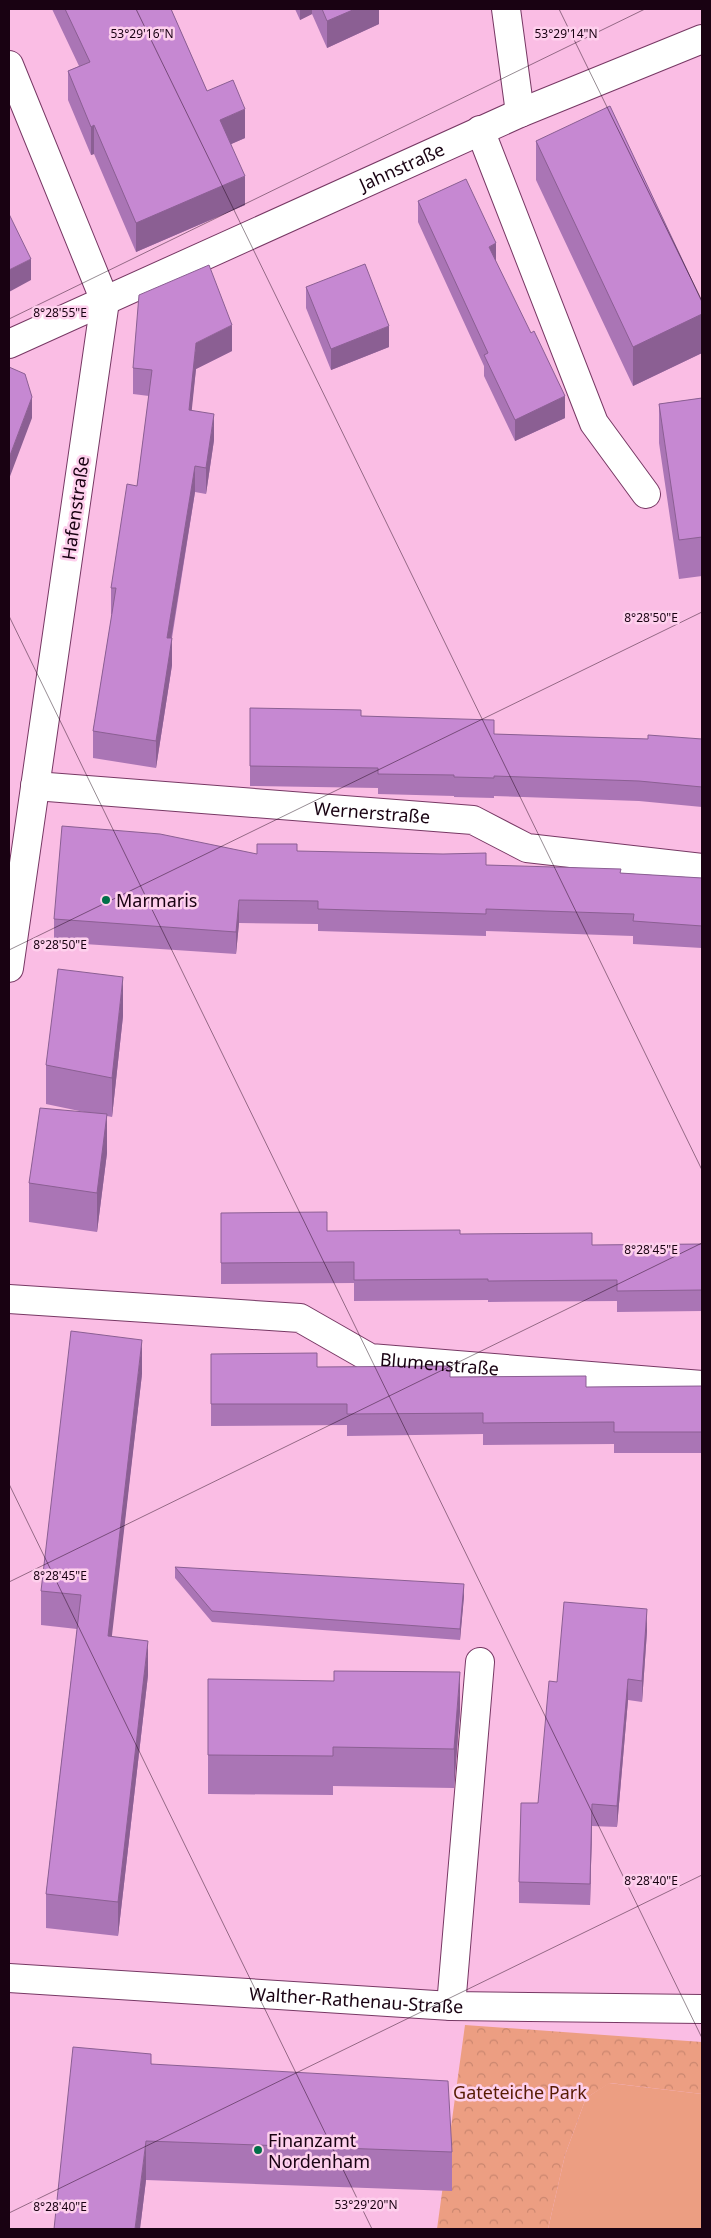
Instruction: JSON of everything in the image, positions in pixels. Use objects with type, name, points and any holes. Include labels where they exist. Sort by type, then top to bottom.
[{"type":"street","points":[[506,9],[520,113]]},
{"type":"street","name":"Jahnstraße","points":[[9,344],[480,130],[702,39]]},
{"type":"street","points":[[9,65],[105,301]]},
{"type":"street","points":[[480,130],[594,423],[646,494]]},
{"type":"street","name":"Hafenstraße","points":[[9,968],[105,301]]},
{"type":"street","name":"Wernerstraße","points":[[35,786],[473,820],[527,848],[702,868]]},
{"type":"street","name":"Blumenstraße","points":[[9,1298],[300,1318],[370,1358],[702,1385]]},
{"type":"street","points":[[451,2006],[480,1662]]},
{"type":"street","name":"Walther-Rathenau-Straße","points":[[9,1978],[451,2006],[702,2009]]},
{"type":"green space","name":"Gateteiche Park","points":[[465,2025],[702,2042],[702,2094],[610,2083],[586,2098],[565,2155],[548,2229],[437,2229]]},
{"type":"green space","points":[[609,2083],[702,2094],[702,2229],[548,2229],[565,2155],[586,2098]]},
{"type":"building","points":[[65,9],[171,9],[207,91],[233,80],[245,109],[220,120],[245,176],[136,223],[94,125],[91,127],[68,71],[90,62]]},
{"type":"building","points":[[322,9],[355,9],[327,21]]},
{"type":"building","points":[[610,106],[702,302],[702,314],[633,347],[536,141]]},
{"type":"building","points":[[466,179],[496,243],[489,247],[531,333],[534,331],[565,396],[515,420],[484,355],[488,353],[418,201]]},
{"type":"building","points":[[9,214],[31,259],[9,270]]},
{"type":"building","points":[[365,264],[389,326],[331,349],[306,287]]},
{"type":"building","points":[[209,265],[232,325],[196,343],[189,410],[214,414],[206,468],[195,466],[167,638],[172,638],[156,741],[93,731],[116,588],[111,588],[127,484],[137,486],[152,370],[133,368],[139,295]]},
{"type":"building","points":[[9,367],[25,374],[32,397],[9,458]]},
{"type":"building","points":[[702,398],[702,537],[679,540],[659,404]]},
{"type":"building","points":[[250,708],[361,710],[361,716],[494,720],[494,734],[648,739],[648,735],[702,739],[702,787],[639,781],[378,774],[378,768],[250,766]]},
{"type":"building","points":[[62,826],[160,834],[257,854],[257,844],[297,844],[297,851],[486,853],[486,865],[621,869],[620,873],[702,878],[702,926],[633,921],[634,914],[486,909],[486,914],[318,909],[318,901],[239,900],[236,932],[54,919]]},
{"type":"building","points":[[58,969],[123,977],[112,1078],[46,1065]]},
{"type":"building","points":[[40,1108],[107,1114],[97,1193],[29,1183]]},
{"type":"building","points":[[327,1212],[327,1231],[460,1230],[460,1234],[592,1233],[592,1245],[702,1244],[702,1290],[617,1291],[617,1280],[354,1280],[354,1262],[221,1263],[221,1213]]},
{"type":"building","points":[[71,1331],[142,1340],[108,1636],[148,1641],[118,1902],[46,1894],[81,1595],[41,1591]]},
{"type":"building","points":[[317,1353],[317,1367],[450,1366],[450,1377],[586,1376],[586,1387],[702,1386],[702,1432],[614,1432],[614,1422],[483,1423],[483,1413],[347,1414],[347,1404],[211,1404],[211,1354]]},
{"type":"building","points":[[175,1567],[464,1584],[460,1629],[212,1611]]},
{"type":"building","points":[[564,1602],[647,1609],[642,1681],[628,1679],[617,1806],[592,1804],[590,1884],[519,1882],[521,1803],[538,1803],[549,1681],[557,1682]]},
{"type":"building","points":[[334,1671],[460,1672],[454,1749],[333,1747],[333,1756],[208,1755],[208,1679],[334,1681]]},
{"type":"building","points":[[73,2047],[151,2054],[151,2064],[448,2081],[452,2152],[146,2141],[135,2229],[54,2229]]},
{"type":"place","name":"Marmaris","points":[[106,900]]},
{"type":"place","name":"Finanzamt Nordenham","points":[[258,2150]]}]
